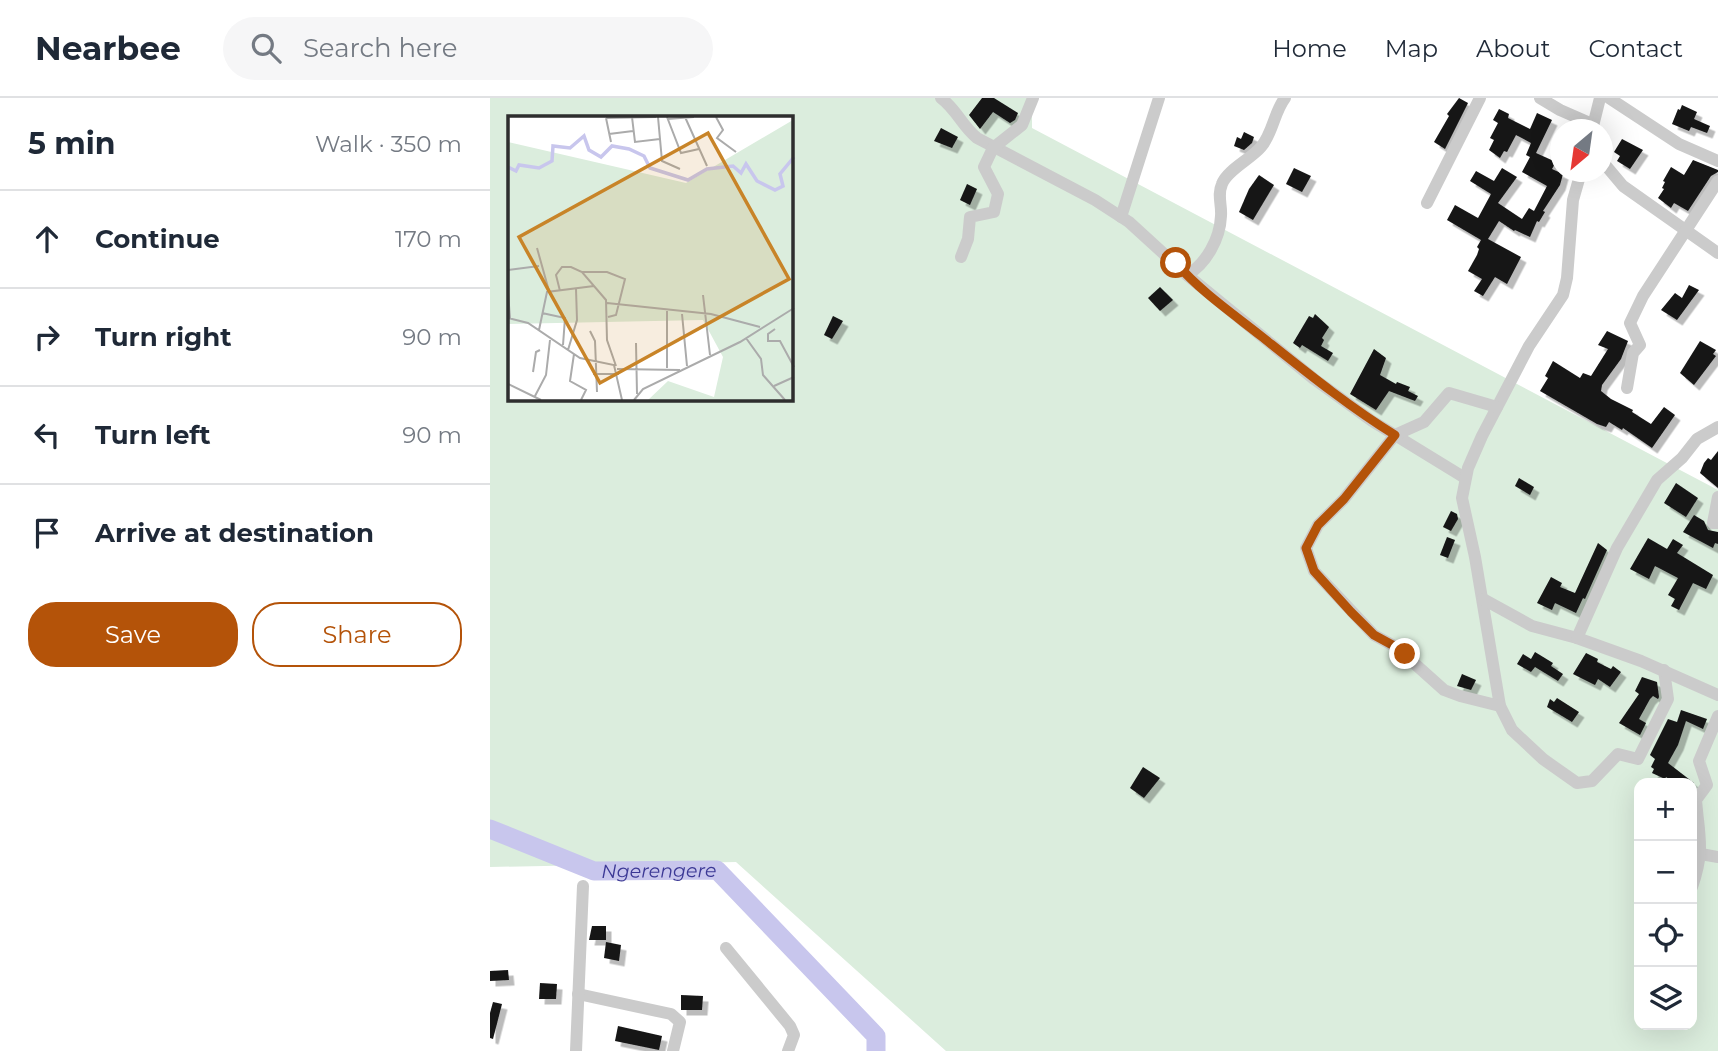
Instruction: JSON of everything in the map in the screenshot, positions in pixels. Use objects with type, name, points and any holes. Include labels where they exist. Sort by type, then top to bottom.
[{"type":"street","points":[[941,98],[955,110],[972,134],[1121,217],[1152,240],[1186,275],[1314,379],[1395,435],[1465,478]]},
{"type":"street","points":[[961,257],[968,239],[970,217],[994,212],[998,194],[984,167],[993,148],[1022,125],[1033,98]]},
{"type":"street","points":[[1121,217],[1159,98]]},
{"type":"street","points":[[1186,275],[1199,268],[1215,240],[1222,216],[1220,186],[1225,178],[1262,146],[1286,98]]},
{"type":"street","points":[[1427,202],[1480,98]]},
{"type":"street","points":[[1540,98],[1577,119]]},
{"type":"street","points":[[1594,119],[1600,98]]},
{"type":"street","points":[[1609,98],[1679,144],[1718,161]]},
{"type":"street","points":[[1613,174],[1623,186],[1718,253]]},
{"type":"street","points":[[1627,388],[1633,353],[1640,345],[1630,323],[1643,296],[1718,181]]},
{"type":"street","points":[[1578,182],[1573,200],[1567,278],[1563,295],[1530,346],[1497,407],[1474,454],[1465,478],[1462,498],[1483,599],[1500,706],[1512,730],[1542,759],[1571,780],[1584,783],[1597,777],[1618,754],[1638,759],[1668,699],[1664,670]]},
{"type":"street","points":[[1497,407],[1449,393],[1424,422],[1395,435],[1344,499],[1318,525],[1306,548],[1314,571],[1374,635],[1396,647],[1444,690],[1500,706]]},
{"type":"street","points":[[1577,638],[1617,548],[1657,480],[1682,458],[1696,439],[1718,427]]},
{"type":"street","points":[[1718,497],[1713,523],[1718,523]]},
{"type":"street","points":[[1483,599],[1532,626],[1577,638],[1664,670],[1717,697]]},
{"type":"street","points":[[1697,869],[1701,854],[1701,837],[1696,800],[1707,785],[1699,761],[1718,716]]},
{"type":"street","points":[[1701,854],[1718,857]]},
{"type":"street","points":[[576,1051],[583,886]]},
{"type":"street","points":[[726,948],[790,1026],[794,1035],[788,1051]]},
{"type":"street","points":[[578,994],[671,1014],[680,1022],[673,1051]]},
{"type":"green space","points":[[490,98],[1032,98],[1032,128],[1718,490],[1718,1051],[946,1051],[736,862],[490,867]]},
{"type":"building","points":[[982,98],[994,98],[1018,113],[1015,120],[1010,123],[993,112],[980,129],[969,115]]},
{"type":"building","points":[[1459,98],[1468,103],[1445,149],[1434,142],[1449,116],[1447,114]]},
{"type":"building","points":[[1682,105],[1697,112],[1694,119],[1710,126],[1707,133],[1691,127],[1689,131],[1672,124]]},
{"type":"building","points":[[1499,109],[1509,114],[1508,118],[1530,129],[1537,113],[1550,119],[1536,153],[1550,159],[1550,182],[1561,182],[1530,237],[1499,221],[1488,239],[1521,257],[1507,284],[1495,277],[1483,296],[1474,291],[1482,279],[1468,271],[1477,255],[1481,240],[1447,220],[1455,205],[1478,218],[1491,194],[1470,181],[1476,171],[1494,181],[1502,168],[1517,177],[1498,203],[1522,219],[1529,208],[1534,211],[1547,186],[1522,172],[1530,157],[1526,155],[1531,143],[1516,135],[1507,152],[1504,151],[1500,158],[1489,150],[1494,140],[1490,138],[1498,123],[1493,120]]},
{"type":"building","points":[[941,128],[958,137],[952,148],[934,141]]},
{"type":"building","points":[[1244,132],[1254,137],[1244,150],[1234,146],[1237,137],[1241,139]]},
{"type":"building","points":[[1622,139],[1643,150],[1630,169],[1617,161],[1620,156],[1614,152]]},
{"type":"building","points":[[1693,160],[1718,172],[1711,176],[1688,211],[1674,203],[1671,208],[1658,198],[1664,189],[1663,181],[1671,167],[1684,175]]},
{"type":"building","points":[[1294,168],[1311,176],[1302,192],[1286,184]]},
{"type":"building","points":[[1259,175],[1274,185],[1253,220],[1239,212],[1249,189]]},
{"type":"building","points":[[967,184],[977,189],[970,205],[960,200]]},
{"type":"building","points":[[1689,285],[1699,290],[1677,320],[1661,310],[1675,293],[1682,298]]},
{"type":"building","points":[[1160,287],[1173,300],[1160,311],[1148,298]]},
{"type":"building","points":[[1315,314],[1329,327],[1322,338],[1324,340],[1321,346],[1333,353],[1328,361],[1302,345],[1300,348],[1293,343],[1309,316],[1313,318]]},
{"type":"building","points":[[833,316],[843,321],[832,339],[824,335]]},
{"type":"building","points":[[1607,331],[1628,341],[1621,359],[1602,385],[1601,391],[1651,424],[1664,407],[1675,415],[1652,448],[1623,428],[1622,430],[1609,422],[1606,427],[1597,424],[1540,391],[1548,378],[1545,376],[1553,361],[1580,378],[1583,373],[1591,376],[1608,349],[1598,345]]},
{"type":"building","points":[[1700,341],[1716,350],[1713,354],[1716,356],[1694,385],[1680,373]]},
{"type":"building","points":[[1374,349],[1386,358],[1380,375],[1396,384],[1397,382],[1410,387],[1408,391],[1418,396],[1415,401],[1389,391],[1376,410],[1350,394]]},
{"type":"building","points":[[1718,451],[1718,488],[1700,473],[1708,458],[1711,460]]},
{"type":"building","points":[[1519,478],[1534,487],[1530,495],[1515,486]]},
{"type":"building","points":[[1676,483],[1698,498],[1686,517],[1664,503]]},
{"type":"building","points":[[1451,511],[1457,514],[1458,519],[1451,531],[1443,527]]},
{"type":"building","points":[[1694,515],[1704,521],[1708,530],[1718,532],[1718,544],[1715,543],[1713,548],[1683,532]]},
{"type":"building","points":[[1447,537],[1455,540],[1448,558],[1440,555]]},
{"type":"building","points":[[1648,538],[1667,549],[1673,539],[1683,545],[1677,553],[1713,575],[1706,589],[1693,583],[1679,610],[1671,606],[1675,599],[1668,595],[1678,578],[1655,566],[1649,579],[1630,569]]},
{"type":"building","points":[[1598,543],[1607,550],[1576,613],[1555,603],[1552,610],[1537,603],[1551,577],[1562,583],[1560,587],[1575,593]]},
{"type":"building","points":[[1535,652],[1553,663],[1551,666],[1563,674],[1558,681],[1535,667],[1531,672],[1517,664],[1523,654],[1531,659]]},
{"type":"building","points":[[1586,653],[1598,659],[1597,662],[1611,669],[1613,666],[1621,672],[1610,687],[1598,679],[1595,685],[1573,674]]},
{"type":"building","points":[[1462,674],[1476,680],[1471,690],[1457,686]]},
{"type":"building","points":[[1642,677],[1657,682],[1659,697],[1658,699],[1653,696],[1650,699],[1639,719],[1646,723],[1640,735],[1619,723],[1639,694],[1635,691]]},
{"type":"building","points":[[1557,698],[1579,712],[1572,722],[1547,707],[1550,699],[1554,702]]},
{"type":"building","points":[[1681,710],[1707,719],[1703,729],[1686,721],[1678,745],[1668,763],[1688,778],[1663,778],[1652,773],[1654,769],[1651,767],[1655,759],[1650,755],[1668,719],[1677,722]]},
{"type":"building","points":[[1143,767],[1160,778],[1144,798],[1130,788]]},
{"type":"building","points":[[592,926],[606,926],[606,940],[589,940]]},
{"type":"building","points":[[606,942],[621,945],[619,961],[604,958]]},
{"type":"building","points":[[508,970],[509,980],[490,981],[490,971]]},
{"type":"building","points":[[540,983],[557,984],[556,999],[539,999]]},
{"type":"building","points":[[681,995],[703,996],[702,1010],[681,1010]]},
{"type":"building","points":[[493,1002],[502,1004],[493,1039],[490,1038],[490,1013]]},
{"type":"building","points":[[618,1026],[662,1036],[659,1050],[615,1041]]},
{"type":"waterway","name":"Ngerengere","points":[[490,829],[594,871],[717,870],[876,1036],[876,1051]]},
{"type":"route","points":[[1176,263],[1226,309],[1314,379],[1395,435],[1344,499],[1318,525],[1306,548],[1314,571],[1351,612],[1380,640],[1405,654]]}]
